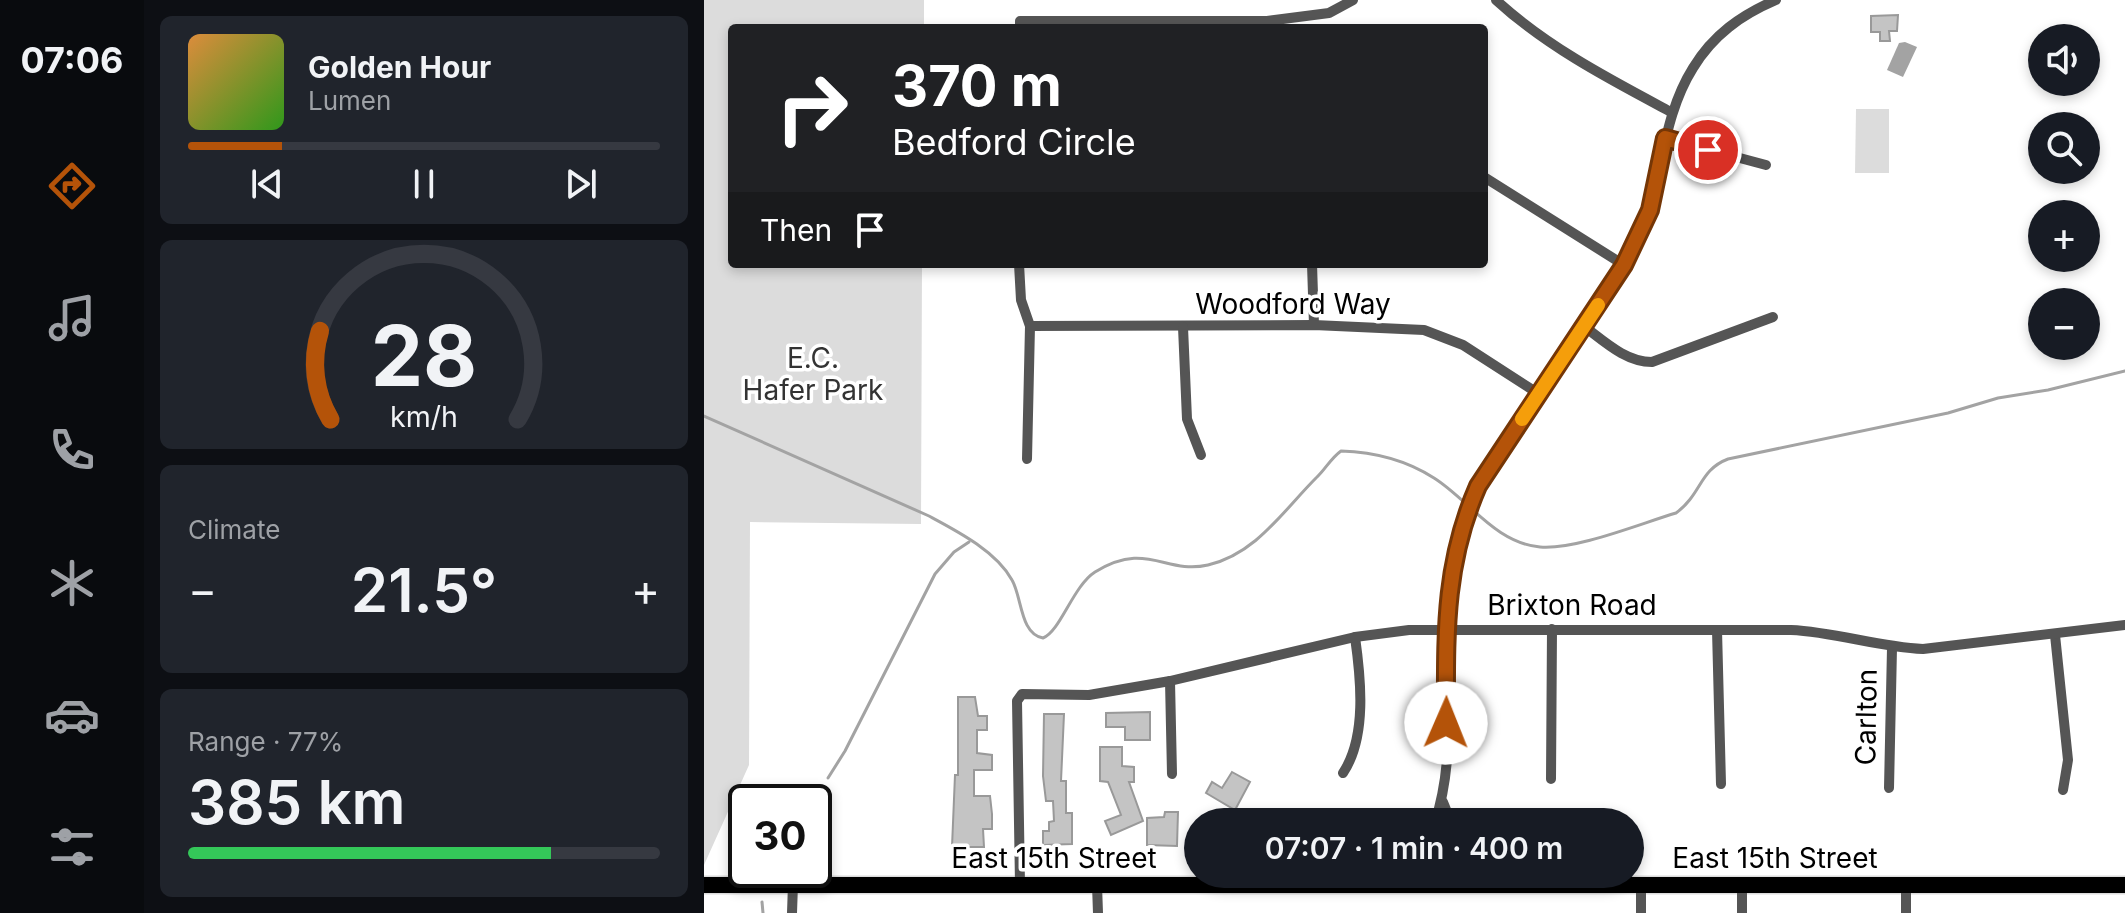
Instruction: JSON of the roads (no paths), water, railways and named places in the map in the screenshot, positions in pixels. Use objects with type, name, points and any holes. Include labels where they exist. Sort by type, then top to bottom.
[{"type":"main road","name":"East 15th Street","points":[[832,884],[1184,883]]},
{"type":"main road","name":"East 15th Street","points":[[1644,883],[2125,885]]},
{"type":"main road","name":"East 15th Street","points":[[704,885],[728,885]]},
{"type":"street","points":[[1082,24],[1267,21],[1329,13],[1353,0]]},
{"type":"street","points":[[1496,0],[1559,47],[1671,112]]},
{"type":"street","points":[[1441,808],[1446,748],[1445,629],[1450,580],[1463,521],[1478,486],[1624,265],[1650,210],[1671,112],[1692,69],[1722,32],[1753,10],[1776,0]]},
{"type":"street","points":[[1665,138],[1766,165]]},
{"type":"street","points":[[1488,180],[1624,265]]},
{"type":"street","points":[[1019,268],[1021,300],[1030,326],[1027,459]]},
{"type":"street","points":[[1312,268],[1314,325]]},
{"type":"street","points":[[1585,327],[1620,353],[1639,362],[1652,362],[1773,317]]},
{"type":"street","name":"Woodford Way","points":[[1030,326],[1314,325],[1424,330],[1463,345],[1539,394]]},
{"type":"street","points":[[1183,327],[1187,419],[1201,455]]},
{"type":"street","name":"Brixton Road","points":[[1020,884],[1017,701],[1022,694],[1089,695],[1170,681],[1355,637],[1409,630],[1820,632],[1892,648],[1923,649],[2125,625]]},
{"type":"street","points":[[1551,779],[1552,629]]},
{"type":"street","points":[[1717,630],[1721,784]]},
{"type":"street","points":[[2055,635],[2068,760],[2063,790]]},
{"type":"street","points":[[1343,773],[1352,759],[1357,737],[1359,662],[1355,637]]},
{"type":"street","name":"Carlton","points":[[1889,788],[1892,648]]},
{"type":"street","points":[[1170,681],[1172,774]]},
{"type":"street","points":[[1443,802],[1445,808]]},
{"type":"street","points":[[1742,884],[1742,913]]},
{"type":"street","points":[[1097,885],[1098,913]]},
{"type":"street","points":[[1906,885],[1906,913]]},
{"type":"street","points":[[792,913],[793,888]]},
{"type":"street","points":[[1641,888],[1641,913]]},
{"type":"waterway","points":[[704,416],[929,516],[975,543],[1005,570],[1015,587],[1030,630],[1043,638],[1055,627],[1087,579],[1113,563],[1142,558],[1193,567],[1208,565],[1240,551],[1268,530],[1341,451],[1378,455],[1412,466],[1447,487],[1509,538],[1524,544],[1555,547],[1589,540],[1676,513],[1685,506],[1711,469],[1728,459],[1948,413],[1998,398],[2048,390],[2125,371]]},
{"type":"waterway","points":[[828,778],[845,751],[935,574],[954,552],[969,542]]},
{"type":"waterway","points":[[762,902],[763,913]]},
{"type":"park label","name":"E.C. Hafer Park","points":[[813,374]]}]
